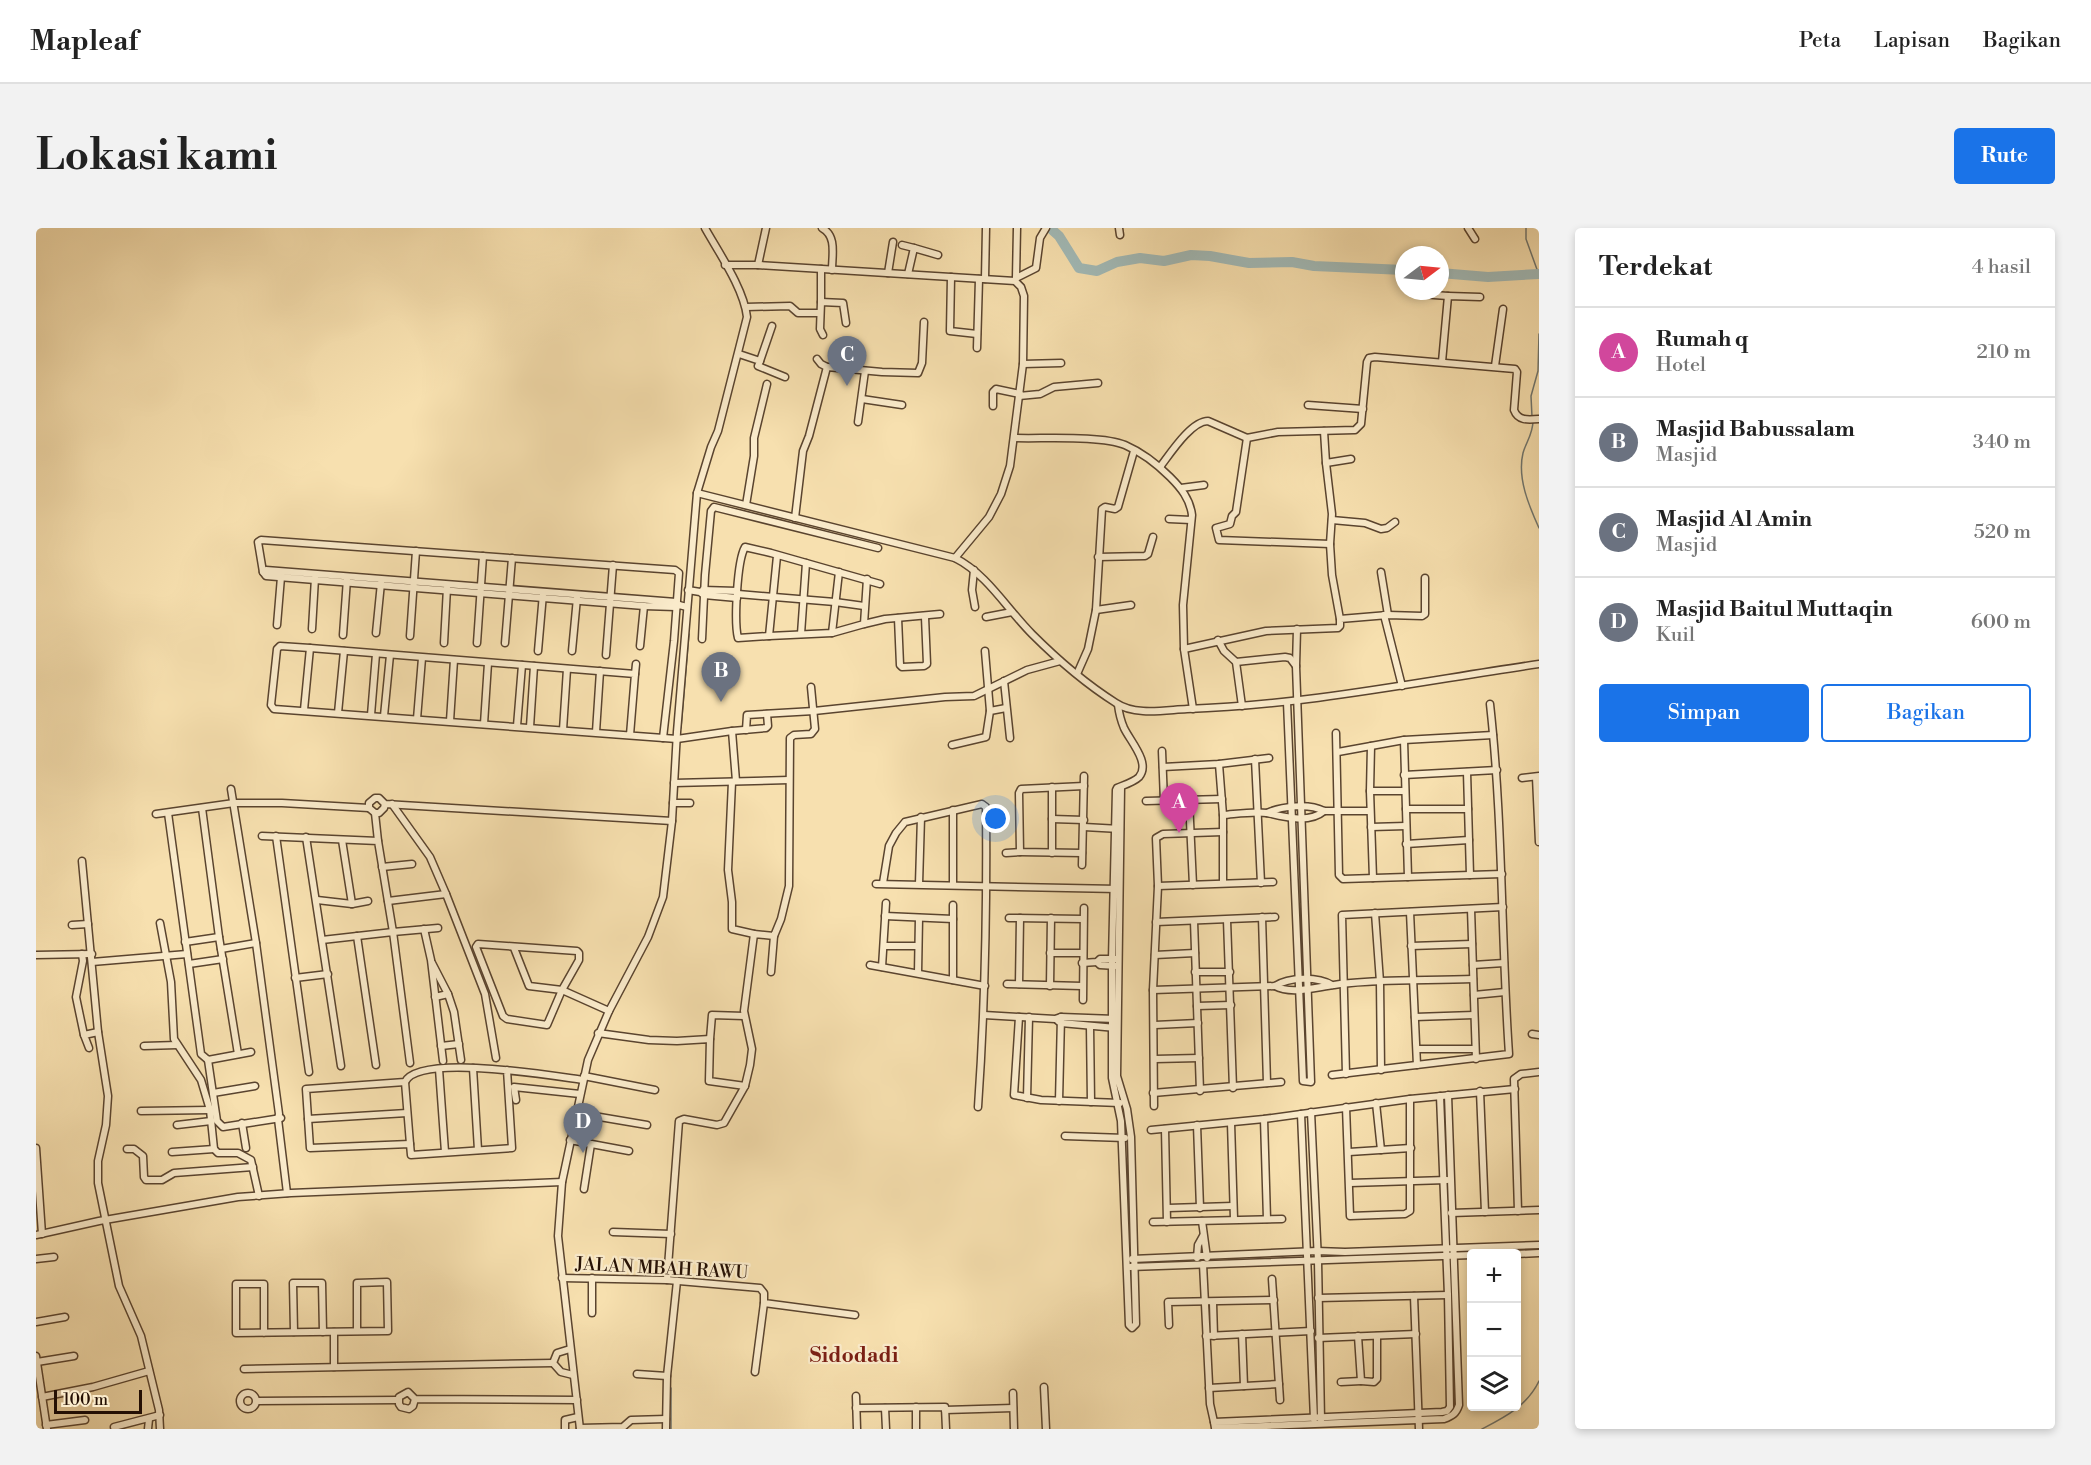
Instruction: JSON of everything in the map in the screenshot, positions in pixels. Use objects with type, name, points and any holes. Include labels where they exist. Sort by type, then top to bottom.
[{"type":"street","points":[[702,639],[697,591],[701,494],[711,447],[719,428],[747,317],[746,307],[705,228]]},
{"type":"street","points":[[758,265],[766,228]]},
{"type":"street","points":[[977,348],[986,228]]},
{"type":"street","points":[[955,558],[996,506],[1010,466],[1023,364],[1024,296],[1015,279],[1017,228]]},
{"type":"street","points":[[725,265],[1015,279],[1036,268],[1041,238],[1046,228]]},
{"type":"street","points":[[1468,228],[1475,239]]},
{"type":"street","points":[[825,229],[832,240],[832,270]]},
{"type":"street","points":[[888,273],[893,242]]},
{"type":"street","points":[[902,245],[938,255]]},
{"type":"street","points":[[908,274],[914,248]]},
{"type":"street","points":[[822,269],[820,313],[822,335]]},
{"type":"street","points":[[951,277],[950,331],[977,333]]},
{"type":"street","points":[[1449,296],[1480,297]]},
{"type":"street","points":[[1442,362],[1448,300]]},
{"type":"street","points":[[821,302],[843,303],[846,323]]},
{"type":"street","points":[[746,307],[793,306],[795,313],[798,314],[820,313]]},
{"type":"street","points":[[1496,366],[1503,309]]},
{"type":"street","points":[[817,359],[827,367],[918,373],[922,363],[924,322]]},
{"type":"street","points":[[772,327],[758,366],[785,377]]},
{"type":"street","points":[[739,354],[759,361]]},
{"type":"street","points":[[1160,467],[1197,423],[1202,421],[1208,421],[1247,438],[1278,432],[1359,428],[1369,358],[1511,367],[1518,372],[1514,410],[1517,417],[1525,420],[1538,419],[1539,410]]},
{"type":"street","points":[[1023,364],[1061,363]]},
{"type":"street","points":[[795,518],[803,451],[827,367]]},
{"type":"street","points":[[858,422],[866,371]]},
{"type":"street","points":[[993,406],[993,392],[996,389],[1019,395],[1040,394],[1054,387],[1098,383]]},
{"type":"street","points":[[746,505],[754,456],[754,438],[767,384]]},
{"type":"street","points":[[862,399],[902,405]]},
{"type":"street","points":[[1308,405],[1362,409]]},
{"type":"street","points":[[1184,649],[1266,631],[1338,628],[1340,626],[1332,574],[1330,543],[1332,520],[1324,431]]},
{"type":"street","points":[[1015,438],[1099,440],[1125,445],[1160,467],[1180,488],[1191,506],[1183,605],[1184,649],[1193,709]]},
{"type":"street","points":[[1247,438],[1236,512],[1230,524],[1216,528],[1219,540],[1330,543]]},
{"type":"street","points":[[1077,674],[1088,649],[1096,610],[1102,509],[1118,507],[1134,451]]},
{"type":"street","points":[[1326,463],[1351,459]]},
{"type":"street","points":[[1180,488],[1204,485]]},
{"type":"street","points":[[701,494],[955,558],[974,570],[1060,661],[1118,705],[1134,710],[1193,709],[1298,701],[1539,664]]},
{"type":"street","points":[[610,600],[644,606],[680,606],[697,591],[711,511],[714,507],[878,548]]},
{"type":"street","points":[[1169,519],[1191,520]]},
{"type":"street","points":[[1332,520],[1365,524],[1381,529],[1395,522]]},
{"type":"street","points":[[1098,557],[1145,556],[1148,554],[1153,537]]},
{"type":"street","points":[[666,1419],[631,1420],[623,1426],[580,1428],[558,1236],[562,1182],[584,1078],[605,1009],[648,937],[659,910],[666,876],[676,803],[674,783],[677,739],[676,678],[680,606],[678,571],[261,540],[258,542],[263,572],[266,576],[381,582],[680,606]]},
{"type":"street","points":[[880,584],[745,547],[741,553],[738,638],[832,633],[898,618],[940,615]]},
{"type":"street","points":[[410,636],[416,551]]},
{"type":"street","points":[[477,644],[483,556]]},
{"type":"street","points":[[769,636],[777,556]]},
{"type":"street","points":[[505,643],[512,558]]},
{"type":"street","points":[[801,634],[806,563]]},
{"type":"street","points":[[606,655],[613,565]]},
{"type":"street","points":[[263,572],[266,570],[315,578]]},
{"type":"street","points":[[974,570],[972,590],[975,607]]},
{"type":"street","points":[[832,633],[839,572]]},
{"type":"street","points":[[1381,572],[1386,615],[1402,686]]},
{"type":"street","points":[[277,625],[281,578]]},
{"type":"street","points":[[312,629],[315,578]]},
{"type":"street","points":[[1340,619],[1386,615],[1424,615],[1425,578]]},
{"type":"street","points":[[864,624],[867,579]]},
{"type":"street","points":[[343,635],[347,580]]},
{"type":"street","points":[[376,633],[381,582]]},
{"type":"street","points":[[444,643],[448,587]]},
{"type":"street","points":[[697,591],[773,596],[864,606]]},
{"type":"street","points":[[538,651],[543,595]]},
{"type":"street","points":[[572,651],[577,597]]},
{"type":"street","points":[[1096,610],[1131,605]]},
{"type":"street","points":[[640,646],[644,606]]},
{"type":"street","points":[[663,738],[676,678],[680,606]]},
{"type":"street","points":[[986,617],[1012,612]]},
{"type":"street","points":[[898,618],[900,664],[902,667],[911,668],[927,664],[926,617]]},
{"type":"street","points":[[1298,629],[1296,666],[1301,807],[1302,1082],[1305,1082]]},
{"type":"street","points":[[1218,640],[1224,651],[1236,662],[1242,706]]},
{"type":"street","points":[[635,674],[280,646],[277,649],[271,705],[274,709],[677,739],[768,728],[767,714]]},
{"type":"street","points":[[304,711],[310,648]]},
{"type":"street","points":[[338,713],[344,651]]},
{"type":"street","points":[[951,745],[986,737],[990,711],[985,651]]},
{"type":"street","points":[[371,716],[376,654]]},
{"type":"street","points":[[384,716],[390,655]]},
{"type":"street","points":[[1236,662],[1285,657],[1290,658],[1296,666]]},
{"type":"street","points":[[417,719],[422,658]]},
{"type":"street","points":[[450,721],[454,660]]},
{"type":"street","points":[[746,730],[746,716],[974,696],[989,691],[1027,670],[1060,661]]},
{"type":"street","points":[[484,724],[488,663]]},
{"type":"street","points":[[630,735],[636,664]]},
{"type":"street","points":[[517,726],[522,665]]},
{"type":"street","points":[[530,727],[534,666]]},
{"type":"street","points":[[563,730],[567,669]]},
{"type":"street","points":[[596,732],[600,672]]},
{"type":"street","points":[[1004,681],[1010,738]]},
{"type":"street","points":[[771,972],[774,936],[781,919],[789,886],[790,738],[794,735],[814,732],[811,687]]},
{"type":"street","points":[[1287,702],[1291,818],[1303,980]]},
{"type":"street","points":[[1332,1076],[1509,1054],[1497,770],[1491,704]]},
{"type":"street","points":[[1115,1028],[1112,1078],[1118,1104],[1121,1138],[1129,1325],[1132,1328],[1136,1324],[1131,1137],[1117,1076],[1115,1028],[1118,829],[1121,787],[1138,778],[1142,772],[1142,764],[1124,727],[1118,705]]},
{"type":"street","points":[[990,711],[1006,708]]},
{"type":"street","points":[[732,731],[734,782],[728,870],[732,902],[732,929],[774,936]]},
{"type":"street","points":[[1336,733],[1339,875],[1342,879],[1502,874]]},
{"type":"street","points":[[1338,752],[1404,740],[1493,735]]},
{"type":"street","points":[[1404,740],[1408,877]]},
{"type":"street","points":[[1371,746],[1370,811],[1373,878]]},
{"type":"street","points":[[1162,751],[1164,801]]},
{"type":"street","points":[[1163,767],[1269,758]]},
{"type":"street","points":[[1255,759],[1261,883]]},
{"type":"street","points":[[1219,764],[1223,815],[1223,883]]},
{"type":"street","points":[[1404,775],[1497,770]]},
{"type":"street","points":[[1467,772],[1470,875]]},
{"type":"street","points":[[1522,778],[1538,776],[1539,842]]},
{"type":"street","points":[[1083,865],[1084,777]]},
{"type":"street","points":[[674,783],[789,780]]},
{"type":"street","points":[[1020,852],[1019,791],[1084,786]]},
{"type":"street","points":[[1052,788],[1052,853]]},
{"type":"street","points":[[231,789],[256,944],[289,1193]]},
{"type":"street","points":[[1370,791],[1405,790]]},
{"type":"street","points":[[369,808],[369,803],[379,798],[385,804],[672,821]]},
{"type":"street","points":[[1146,801],[1222,799]]},
{"type":"street","points":[[1189,800],[1193,885]]},
{"type":"street","points":[[156,814],[234,803],[369,808],[375,813],[410,1063]]},
{"type":"street","points":[[676,803],[690,803]]},
{"type":"street","points":[[375,813],[382,811],[385,804]]},
{"type":"street","points":[[392,804],[430,857],[446,894],[485,994],[496,1058]]},
{"type":"street","points":[[978,1107],[985,986],[987,886],[986,807],[982,804],[921,817],[904,822],[896,833],[889,846],[880,883],[987,886],[1117,889]]},
{"type":"street","points":[[1223,815],[1267,813],[1301,807],[1318,808],[1324,811],[1370,811]]},
{"type":"street","points":[[202,808],[219,937],[238,1054]]},
{"type":"street","points":[[1406,809],[1468,808]]},
{"type":"street","points":[[953,810],[953,885]]},
{"type":"street","points":[[1267,813],[1275,817],[1301,818],[1319,816],[1324,811]]},
{"type":"street","points":[[168,813],[200,1050],[208,1060],[217,1122],[223,1127],[279,1117]]},
{"type":"street","points":[[919,884],[921,817]]},
{"type":"street","points":[[1052,819],[1118,829]]},
{"type":"street","points":[[1371,827],[1406,826]]},
{"type":"street","points":[[1154,1106],[1154,990],[1158,886],[1156,838],[1163,834],[1223,832]]},
{"type":"street","points":[[262,836],[378,841]]},
{"type":"street","points":[[276,836],[309,1072]]},
{"type":"street","points":[[306,837],[341,1066]]},
{"type":"street","points":[[342,840],[352,904]]},
{"type":"street","points":[[1406,844],[1469,840]]},
{"type":"street","points":[[1006,853],[1082,854]]},
{"type":"street","points":[[82,861],[79,925],[86,954],[92,962],[98,1032],[108,1096],[106,1125],[96,1172],[99,1221],[119,1286],[138,1326],[144,1373],[154,1418],[160,1429]]},
{"type":"street","points":[[382,867],[412,864]]},
{"type":"street","points":[[1158,886],[1273,882]]},
{"type":"street","points":[[388,901],[446,894]]},
{"type":"street","points":[[317,900],[352,904],[368,901]]},
{"type":"street","points":[[882,967],[886,903]]},
{"type":"street","points":[[953,905],[953,980]]},
{"type":"street","points":[[1346,1074],[1342,915],[1503,907]]},
{"type":"street","points":[[1083,999],[1084,908]]},
{"type":"street","points":[[1471,909],[1476,1059]]},
{"type":"street","points":[[1410,912],[1417,1065]]},
{"type":"street","points":[[1375,913],[1380,981],[1381,1070]]},
{"type":"street","points":[[885,916],[952,919]]},
{"type":"street","points":[[1262,917],[1267,1083]]},
{"type":"street","points":[[1156,922],[1275,917]]},
{"type":"street","points":[[918,973],[919,918]]},
{"type":"street","points":[[1009,918],[1083,919]]},
{"type":"street","points":[[1019,984],[1020,918]]},
{"type":"street","points":[[1050,986],[1051,918]]},
{"type":"street","points":[[1227,920],[1233,1088]]},
{"type":"street","points":[[1194,921],[1200,1090]]},
{"type":"street","points":[[160,923],[174,1004],[174,1035],[177,1045],[201,1080],[210,1110],[214,1149],[218,1153],[233,1152],[244,1155],[250,1160],[259,1196]]},
{"type":"street","points":[[322,940],[438,928]]},
{"type":"street","points":[[424,930],[431,960],[443,1061]]},
{"type":"street","points":[[667,1280],[679,1121],[684,1119],[717,1125],[724,1123],[744,1086],[752,1049],[744,1016],[754,934]]},
{"type":"street","points":[[357,936],[376,1065]]},
{"type":"street","points":[[185,942],[219,937]]},
{"type":"street","points":[[221,949],[256,944]]},
{"type":"street","points":[[480,944],[577,951],[579,960],[562,990],[547,1025],[505,1017],[476,947],[480,944]]},
{"type":"street","points":[[1411,946],[1472,944]]},
{"type":"street","points":[[884,946],[918,946]]},
{"type":"street","points":[[514,948],[529,986],[562,990],[605,1009]]},
{"type":"street","points":[[1050,953],[1082,953]]},
{"type":"street","points":[[1155,955],[1195,953]]},
{"type":"street","points":[[36,955],[86,954]]},
{"type":"street","points":[[86,954],[76,997],[89,1048]]},
{"type":"street","points":[[92,962],[187,954]]},
{"type":"street","points":[[189,964],[223,959]]},
{"type":"street","points":[[431,960],[454,1012],[461,1060]]},
{"type":"street","points":[[1082,963],[1097,962],[1100,965],[1116,963]]},
{"type":"street","points":[[1473,965],[1504,963]]},
{"type":"street","points":[[870,965],[985,986]]},
{"type":"street","points":[[1195,972],[1230,972]]},
{"type":"street","points":[[296,978],[328,974]]},
{"type":"street","points":[[1275,986],[1282,989],[1303,989],[1380,981],[1473,979]]},
{"type":"street","points":[[1154,990],[1263,987],[1303,980],[1323,980],[1332,985]]},
{"type":"street","points":[[1007,984],[1082,986]]},
{"type":"street","points":[[1474,995],[1505,992]]},
{"type":"street","points":[[435,997],[448,994]]},
{"type":"street","points":[[1197,1006],[1231,1005]]},
{"type":"street","points":[[1415,1017],[1474,1015]]},
{"type":"street","points":[[744,1016],[711,1017],[709,1081],[744,1086]]},
{"type":"street","points":[[984,1016],[1029,1017],[1115,1028]]},
{"type":"street","points":[[1019,1017],[1013,1092],[1016,1096],[1059,1101],[1125,1103]]},
{"type":"street","points":[[1027,1098],[1029,1017]]},
{"type":"street","points":[[1059,1020],[1115,1019]]},
{"type":"street","points":[[1059,1020],[1059,1101]]},
{"type":"street","points":[[1155,1025],[1198,1023]]},
{"type":"street","points":[[1090,1026],[1091,1102]]},
{"type":"street","points":[[87,1035],[98,1032]]},
{"type":"street","points":[[598,1033],[668,1041],[710,1039]]},
{"type":"street","points":[[441,1046],[459,1044]]},
{"type":"street","points":[[144,1046],[177,1045]]},
{"type":"street","points":[[1417,1050],[1475,1048]]},
{"type":"street","points":[[208,1060],[251,1052]]},
{"type":"street","points":[[1155,1059],[1199,1058]]},
{"type":"street","points":[[507,1070],[512,1148],[411,1155],[405,1083],[407,1078],[417,1071],[473,1068],[507,1070],[584,1078],[655,1090]]},
{"type":"street","points":[[473,1068],[478,1150]]},
{"type":"street","points":[[439,1069],[445,1152]]},
{"type":"street","points":[[1518,1211],[1514,1079],[1518,1076],[1539,1072]]},
{"type":"street","points":[[405,1083],[306,1089],[310,1149],[410,1144]]},
{"type":"street","points":[[1154,1093],[1281,1083]]},
{"type":"street","points":[[213,1093],[255,1086]]},
{"type":"street","points":[[516,1100],[514,1087],[580,1094]]},
{"type":"street","points":[[1151,1131],[1264,1119],[1410,1099],[1515,1089]]},
{"type":"street","points":[[1480,1091],[1485,1212]]},
{"type":"street","points":[[1419,1417],[1447,1411],[1451,1404],[1448,1294],[1451,1213],[1448,1095]]},
{"type":"street","points":[[1203,1236],[1198,1245],[1205,1303],[1210,1404],[1214,1422],[1419,1417],[1444,1419],[1453,1416],[1459,1405],[1443,1180],[1440,1096]]},
{"type":"street","points":[[1346,1107],[1350,1216],[1405,1215],[1410,1211],[1410,1099]]},
{"type":"street","points":[[1376,1103],[1381,1150]]},
{"type":"street","points":[[141,1111],[210,1110]]},
{"type":"street","points":[[308,1119],[407,1113]]},
{"type":"street","points":[[576,1113],[647,1125]]},
{"type":"street","points":[[1306,1113],[1312,1251],[1318,1298],[1314,1337]]},
{"type":"street","points":[[1264,1119],[1267,1219]]},
{"type":"street","points":[[177,1125],[211,1121]]},
{"type":"street","points":[[242,1123],[246,1148]]},
{"type":"street","points":[[1231,1123],[1234,1219]]},
{"type":"street","points":[[1197,1125],[1200,1208]]},
{"type":"street","points":[[1166,1129],[1167,1221]]},
{"type":"street","points":[[1065,1137],[1131,1137]]},
{"type":"street","points":[[570,1140],[629,1151]]},
{"type":"street","points":[[584,1189],[591,1144]]},
{"type":"street","points":[[36,1148],[39,1234],[217,1200],[289,1193],[562,1182]]},
{"type":"street","points":[[1348,1152],[1411,1148]]},
{"type":"street","points":[[127,1149],[134,1149],[142,1156],[146,1180],[162,1180],[174,1173],[253,1167]]},
{"type":"street","points":[[172,1152],[214,1149]]},
{"type":"street","points":[[1350,1183],[1450,1179]]},
{"type":"street","points":[[1168,1208],[1233,1206]]},
{"type":"street","points":[[1451,1213],[1539,1210]]},
{"type":"street","points":[[1153,1222],[1282,1219]]},
{"type":"street","points":[[1202,1221],[1207,1256]]},
{"type":"street","points":[[613,1232],[669,1234]]},
{"type":"street","points":[[1126,1263],[1313,1261],[1539,1245]]},
{"type":"street","points":[[1201,1262],[1207,1256],[1312,1251],[1449,1252],[1467,1254]]},
{"type":"street","points":[[1521,1254],[1539,1253]]},
{"type":"street","points":[[36,1258],[54,1257]]},
{"type":"street","points":[[1313,1261],[1318,1421]]},
{"type":"street","name":"JALAN MBAH RAWU","points":[[562,1278],[667,1280],[760,1288],[765,1293],[764,1302],[855,1315]]},
{"type":"street","points":[[591,1278],[592,1313]]},
{"type":"street","points":[[1272,1279],[1280,1400]]},
{"type":"street","points":[[666,1429],[667,1376],[677,1281]]},
{"type":"street","points":[[294,1332],[293,1283],[322,1282],[323,1332]]},
{"type":"street","points":[[264,1332],[264,1284],[236,1284],[236,1333],[334,1332],[388,1331],[387,1282],[357,1283],[357,1331]]},
{"type":"street","points":[[1318,1298],[1448,1294]]},
{"type":"street","points":[[1414,1296],[1419,1429]]},
{"type":"street","points":[[1169,1325],[1168,1302],[1274,1300]]},
{"type":"street","points":[[755,1372],[764,1302]]},
{"type":"street","points":[[1213,1302],[1214,1336]]},
{"type":"street","points":[[36,1322],[64,1317]]},
{"type":"street","points":[[334,1332],[334,1367]]},
{"type":"street","points":[[1206,1336],[1277,1333],[1314,1337],[1416,1334]]},
{"type":"street","points":[[1242,1334],[1244,1386]]},
{"type":"street","points":[[1358,1336],[1361,1381]]},
{"type":"street","points":[[1341,1382],[1374,1382],[1377,1379],[1377,1336]]},
{"type":"street","points":[[554,1363],[557,1353],[570,1349]]},
{"type":"street","points":[[74,1356],[36,1359],[46,1427],[85,1420]]},
{"type":"street","points":[[244,1369],[554,1363]]},
{"type":"street","points":[[554,1363],[561,1372],[573,1375]]},
{"type":"street","points":[[42,1397],[93,1387],[144,1373]]},
{"type":"street","points":[[637,1374],[667,1376]]},
{"type":"street","points":[[1209,1388],[1279,1384]]},
{"type":"street","points":[[1044,1387],[1046,1429]]},
{"type":"street","points":[[404,1392],[411,1393],[415,1399],[413,1406],[409,1409],[401,1407],[398,1400],[404,1392]]},
{"type":"street","points":[[1013,1393],[1014,1429]]},
{"type":"street","points":[[856,1396],[857,1429]]},
{"type":"street","points":[[415,1399],[576,1400]]},
{"type":"street","points":[[257,1401],[398,1400]]},
{"type":"street","points":[[916,1407],[916,1429]]},
{"type":"street","points":[[856,1408],[945,1407],[946,1429]]},
{"type":"street","points":[[885,1408],[886,1429]]},
{"type":"street","points":[[945,1410],[1013,1408]]},
{"type":"street","points":[[565,1429],[565,1420],[579,1417]]},
{"type":"street","points":[[114,1427],[154,1418]]},
{"type":"street","points":[[147,1429],[154,1418]]},
{"type":"waterway","points":[[1050,228],[1059,236],[1079,268],[1097,271],[1117,262],[1140,258],[1164,261],[1191,255],[1249,263],[1292,262],[1314,266],[1395,270]]},
{"type":"waterway","points":[[1526,228],[1526,239],[1539,275]]},
{"type":"waterway","points":[[1449,274],[1488,277],[1538,274]]},
{"type":"waterway","points":[[1532,417],[1531,396],[1538,371],[1539,334]]},
{"type":"waterway","points":[[1533,421],[1531,434],[1523,453],[1522,472],[1528,501],[1539,528]]},
{"type":"waterway","points":[[681,728],[689,634]]},
{"type":"waterway","points":[[1482,1429],[1522,1404],[1539,1381]]},
{"type":"waterway","points":[[671,1388],[671,1429]]},
{"type":"place","name":"Masjid Al Amin","points":[[847,386]]},
{"type":"place","name":"Masjid Babussalam","points":[[721,702]]},
{"type":"place","name":"Rumah q","points":[[1179,833]]},
{"type":"place","name":"Masjid Baitul Muttaqin","points":[[583,1153]]},
{"type":"district","name":"Sidodadi","points":[[854,1355]]}]
